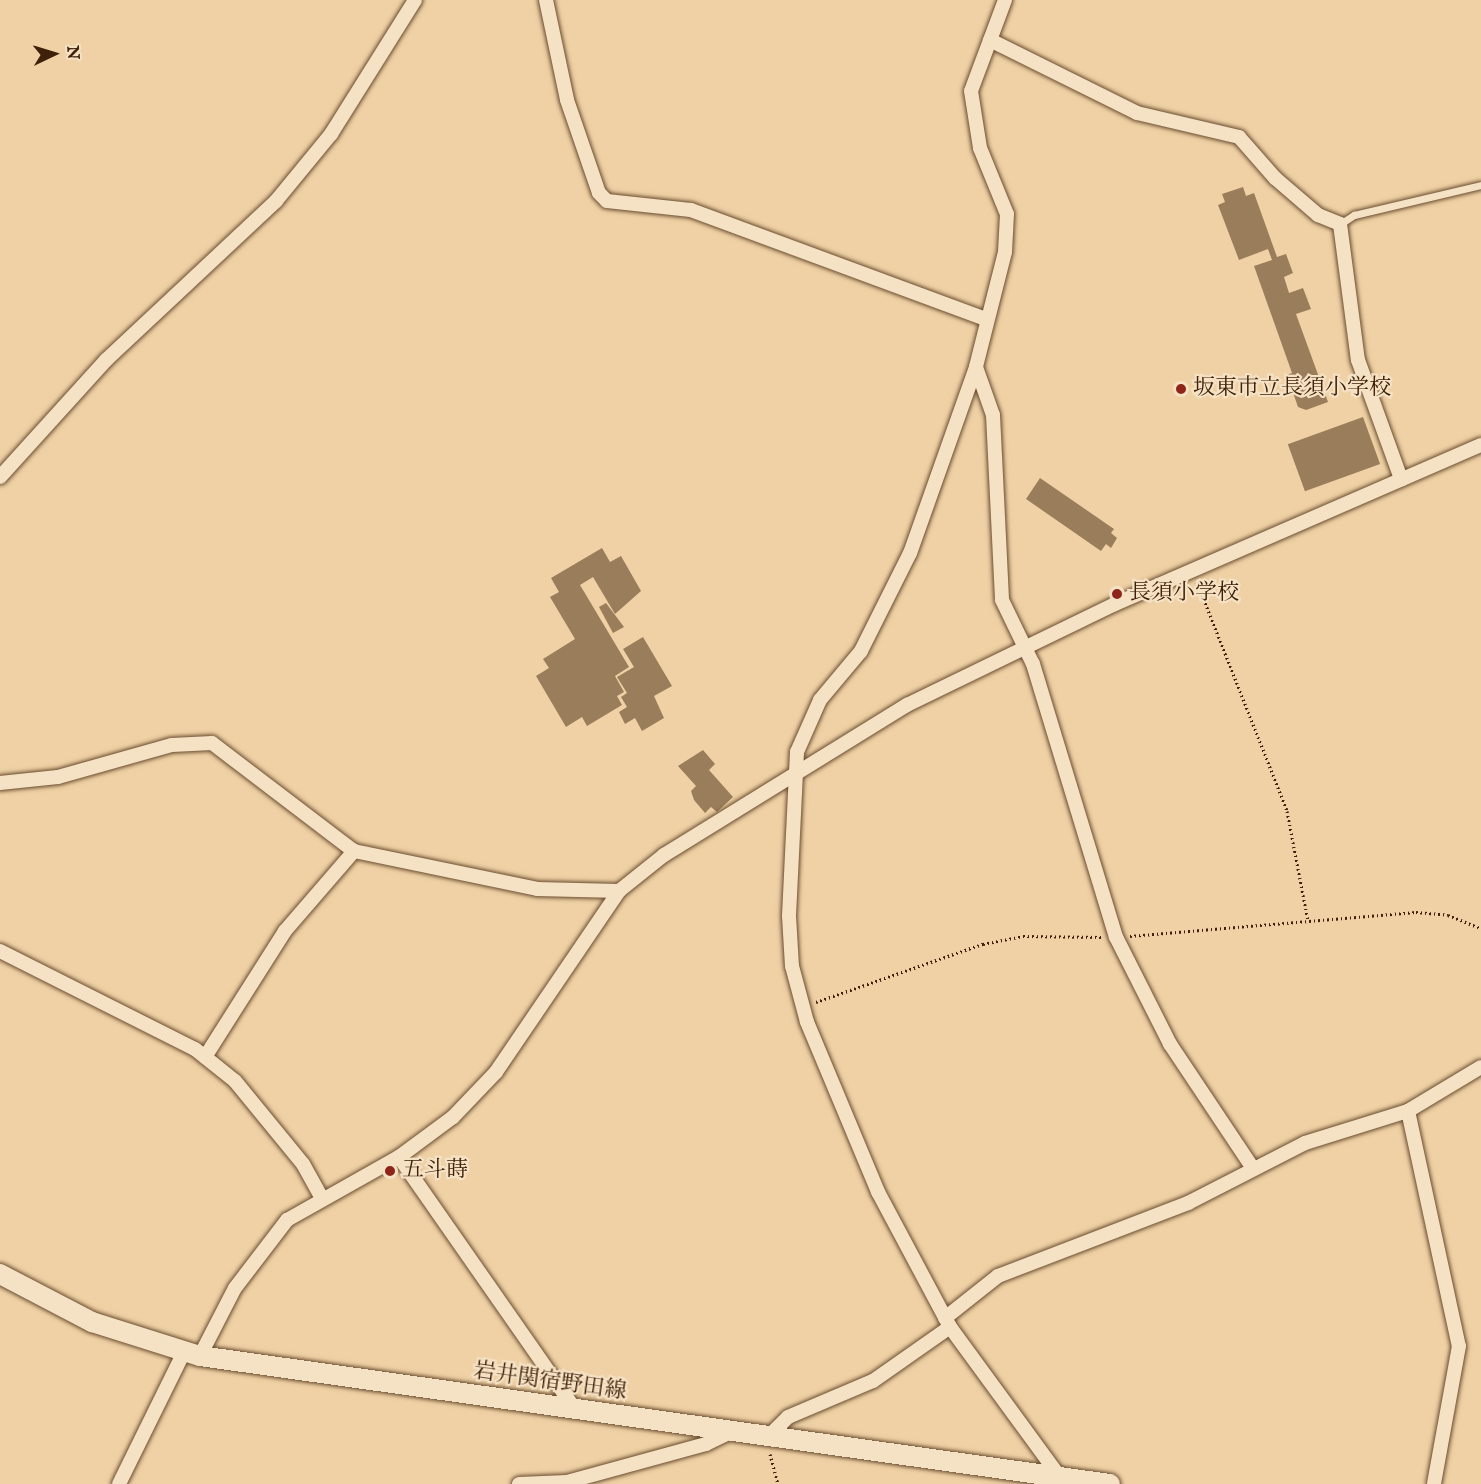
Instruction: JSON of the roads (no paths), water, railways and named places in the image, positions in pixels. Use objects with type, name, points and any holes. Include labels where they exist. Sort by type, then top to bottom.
[{"type":"main road","name":"岩井関宿野田線","points":[[0,1274],[92,1322],[192,1354],[1063,1480],[1110,1484]]},
{"type":"street","points":[[1,474],[106,360],[276,201],[332,134],[415,0]]},
{"type":"street","points":[[546,0],[567,100],[599,193],[607,201],[692,210],[985,319]]},
{"type":"street","points":[[1005,0],[971,91],[980,148],[1007,214],[1005,252],[985,319],[976,367],[909,553],[861,651],[820,700],[798,752],[789,916],[792,966],[803,1006],[878,1192],[947,1322],[1063,1480]]},
{"type":"street","points":[[990,40],[1137,113],[1239,137],[1275,178],[1318,215],[1340,224],[1358,360],[1401,479]]},
{"type":"street","points":[[976,367],[993,415],[1002,600],[1024,648],[1116,937],[1170,1044],[1252,1167]]},
{"type":"street","points":[[119,1484],[192,1354],[259,1251],[287,1220],[321,1197],[399,1157],[453,1117],[496,1072],[619,891],[701,830],[797,774],[907,705],[1193,570],[1481,445]]},
{"type":"street","points":[[0,783],[58,777],[180,744],[212,742],[354,851],[537,889],[619,891]]},
{"type":"street","points":[[205,1057],[285,931],[354,851]]},
{"type":"street","points":[[0,951],[205,1057],[242,1090],[303,1164],[321,1197]]},
{"type":"street","points":[[768,1437],[788,1417],[873,1381],[947,1322],[998,1276],[1188,1203],[1252,1167],[1305,1143],[1408,1111],[1481,1067]]},
{"type":"street","points":[[1408,1111],[1459,1346],[1434,1484]]},
{"type":"street","points":[[399,1157],[574,1409]]},
{"type":"street","points":[[519,1484],[579,1479],[706,1444],[731,1432]]},
{"type":"lane","points":[[1340,224],[1354,215],[1481,185]]},
{"type":"place","name":"坂東市立長須小学校","points":[[1181,389]]},
{"type":"place","name":"長須小学校","points":[[1117,594]]},
{"type":"place","name":"五斗蒔","points":[[390,1171]]}]
